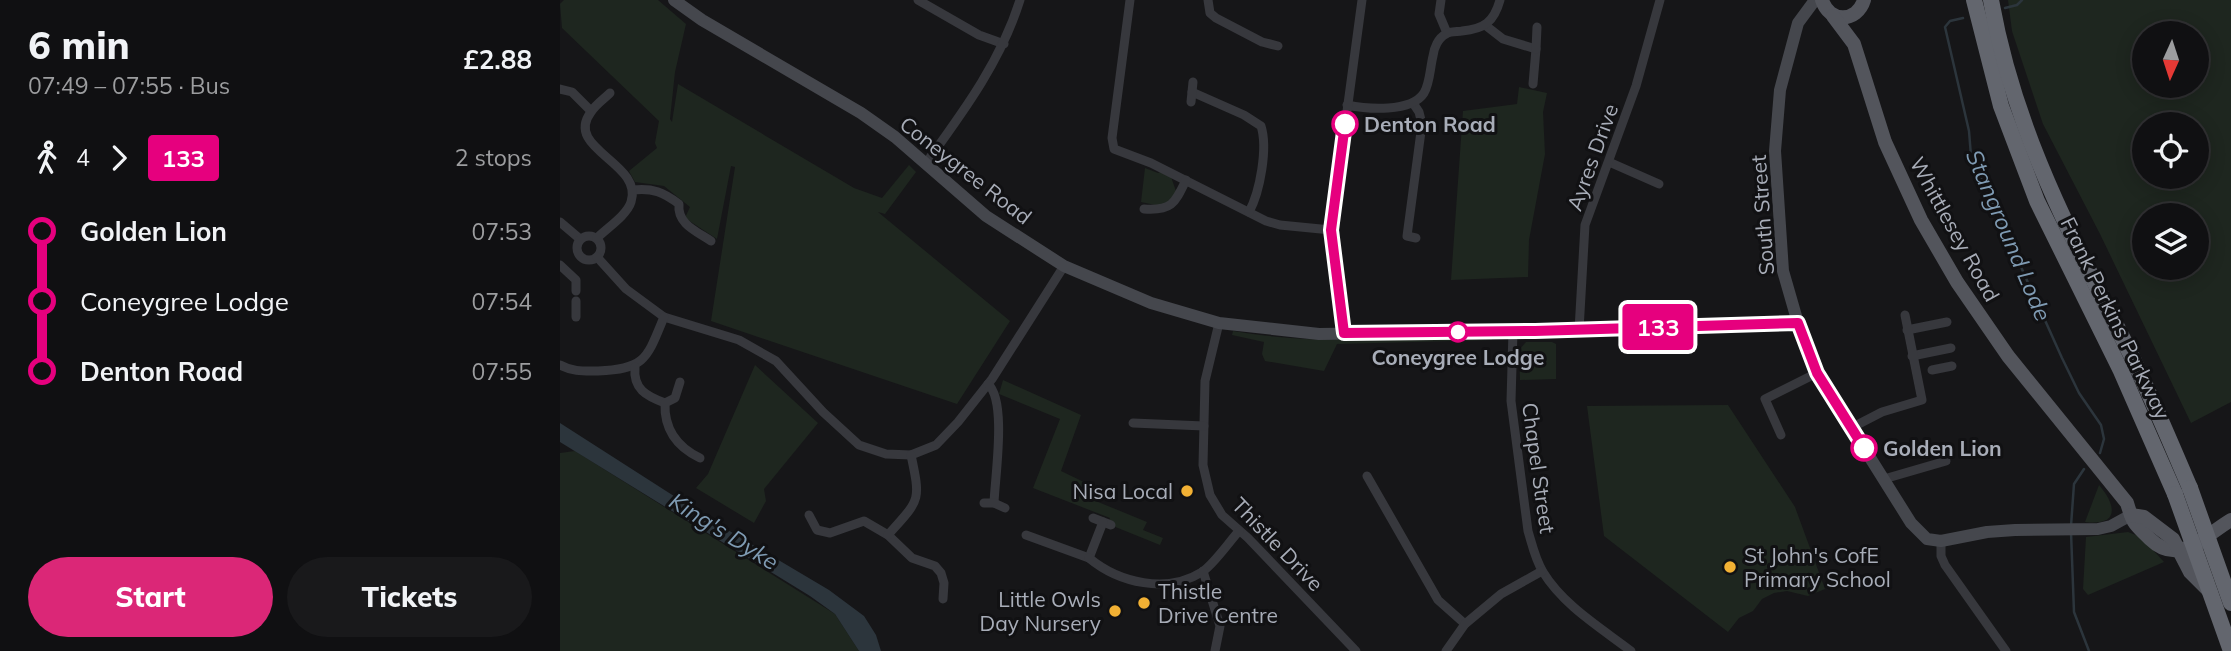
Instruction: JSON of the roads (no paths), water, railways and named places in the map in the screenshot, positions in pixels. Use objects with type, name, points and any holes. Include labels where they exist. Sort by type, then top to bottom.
[{"type":"highway","points":[[1968,0],[1978,22]]},
{"type":"highway","name":"Frank Perkins Parkway","points":[[1974,0],[2001,106],[2037,201],[2182,491],[2231,651]]},
{"type":"highway","name":"Frank Perkins Parkway","points":[[1991,0],[2016,102],[2052,197],[2134,363],[2182,491],[2231,603]]},
{"type":"main road","name":"Whittlesey Road","points":[[1822,0],[1854,44],[1885,142],[1921,220],[1957,282],[2008,356],[2127,503],[2136,528],[2158,547],[2166,551],[2181,551]]},
{"type":"main road","name":"Whittlesey Road","points":[[1854,44],[1863,5]]},
{"type":"main road","points":[[1831,15],[1847,18],[1863,5]]},
{"type":"main road","points":[[2231,520],[2181,551],[2194,578],[2231,610]]},
{"type":"street","name":"Coneygree Road","points":[[674,0],[702,20],[861,113],[895,136],[986,216],[1064,266],[1152,303],[1219,323],[1292,332],[1344,333],[1579,330],[1798,323]]},
{"type":"street","points":[[918,0],[979,35],[1004,44]]},
{"type":"street","points":[[926,163],[967,106],[1004,44],[1020,0]]},
{"type":"street","points":[[1130,0],[1112,138],[1114,149],[1280,225],[1331,230]]},
{"type":"street","points":[[1208,0],[1210,12],[1216,18],[1262,42],[1278,46]]},
{"type":"street","points":[[1344,333],[1331,230],[1362,0]]},
{"type":"street","points":[[1441,0],[1439,14],[1447,33]]},
{"type":"street","points":[[1347,105],[1381,108],[1413,103],[1422,96],[1427,87],[1438,41],[1447,33],[1478,30],[1496,14],[1500,0]]},
{"type":"street","name":"Ayres Drive","points":[[1579,330],[1584,233],[1636,86],[1660,0]]},
{"type":"street","name":"South Street","points":[[1815,0],[1798,23],[1780,90],[1775,151],[1783,271],[1798,323],[1817,373],[1915,529],[1927,539],[1941,541]]},
{"type":"street","points":[[1798,23],[1811,10],[1831,15]]},
{"type":"street","points":[[1485,25],[1503,39],[1536,49]]},
{"type":"street","points":[[1533,84],[1537,27]]},
{"type":"street","points":[[1191,102],[1192,87],[1261,126],[1264,140],[1261,164],[1255,201],[1249,212]]},
{"type":"street","points":[[560,89],[572,92],[591,111]]},
{"type":"street","points":[[597,238],[630,205],[633,190],[629,179],[590,142],[585,130],[591,111],[610,93]]},
{"type":"street","points":[[1413,103],[1422,124],[1407,236],[1416,238]]},
{"type":"street","points":[[1609,162],[1659,184]]},
{"type":"street","points":[[1144,209],[1156,210],[1170,206],[1186,180]]},
{"type":"street","points":[[633,190],[662,192],[679,204],[678,213],[684,223],[711,242]]},
{"type":"street","points":[[560,222],[580,239]]},
{"type":"street","points":[[588,235],[597,238],[601,246],[597,257],[589,260],[581,257],[576,248],[580,239],[588,235]]},
{"type":"street","points":[[576,317],[576,280],[564,268],[581,257]]},
{"type":"street","points":[[597,257],[626,289],[664,317],[739,340],[776,361],[859,446],[886,454],[911,455],[936,445],[958,422],[988,384],[1064,266]]},
{"type":"street","points":[[1851,428],[1882,412],[1922,400],[1924,372],[1912,356],[1905,315]]},
{"type":"street","points":[[560,365],[579,371],[635,367],[645,358],[664,317]]},
{"type":"street","points":[[1908,330],[1947,322]]},
{"type":"street","name":"Thistle Drive","points":[[1219,323],[1205,381],[1203,465],[1210,495],[1222,515],[1356,651]]},
{"type":"street","name":"Chapel Street","points":[[1513,331],[1511,401],[1528,531],[1542,571],[1562,596],[1631,651]]},
{"type":"street","points":[[1912,356],[1951,348]]},
{"type":"street","points":[[1924,372],[1952,366]]},
{"type":"street","points":[[635,367],[634,378],[642,392],[665,403]]},
{"type":"street","points":[[1782,435],[1765,399],[1817,373]]},
{"type":"street","points":[[665,403],[675,398],[680,382]]},
{"type":"street","points":[[988,384],[994,389],[998,412],[989,503],[1005,508]]},
{"type":"street","points":[[665,403],[664,418],[681,449],[700,458]]},
{"type":"street","points":[[1133,423],[1204,426]]},
{"type":"street","points":[[888,535],[917,500],[918,489],[911,455]]},
{"type":"street","points":[[1884,479],[1946,461]]},
{"type":"street","points":[[1367,476],[1438,600],[1465,624]]},
{"type":"street","points":[[809,515],[817,530],[830,533],[864,521],[888,535],[912,558],[936,566],[944,583],[943,599]]},
{"type":"street","points":[[2006,651],[1945,565],[1941,556],[1941,541],[1987,532],[2104,528],[2130,516]]},
{"type":"street","points":[[1089,558],[1107,524],[1093,518]]},
{"type":"street","points":[[1026,535],[1089,558],[1099,566],[1133,580],[1159,586],[1203,571],[1239,531]]},
{"type":"street","points":[[1203,571],[1220,626],[1215,651]]},
{"type":"street","points":[[1446,651],[1465,624],[1502,594],[1542,571]]},
{"type":"water","name":"King's Dyke","points":[[560,423],[716,523],[829,590],[864,616],[876,635],[881,651],[859,651],[835,614],[810,596],[560,442]]},
{"type":"waterway","name":"Stanground Lode","points":[[2005,8],[2017,5],[2022,0]]},
{"type":"waterway","name":"Stanground Lode","points":[[1963,18],[1950,21],[1945,27],[1969,131],[1971,156],[2062,358],[2079,393],[2101,425],[2104,439],[2100,453]]},
{"type":"waterway","name":"Stanground Lode","points":[[2071,526],[2074,484],[2084,469]]},
{"type":"waterway","name":"Stanground Lode","points":[[2071,532],[2074,612],[2089,651]]},
{"type":"place","name":"Denton Road","points":[[1345,124]]},
{"type":"place","name":"Coneygree Lodge","points":[[1458,332]]},
{"type":"place","name":"Golden Lion","points":[[1864,448]]},
{"type":"place","name":"Nisa Local","points":[[1187,491]]},
{"type":"place","name":"St John's CofE Primary School","points":[[1730,567]]},
{"type":"place","name":"Thistle Drive Centre","points":[[1144,603]]},
{"type":"place","name":"Little Owls Day Nursery","points":[[1115,611]]}]
